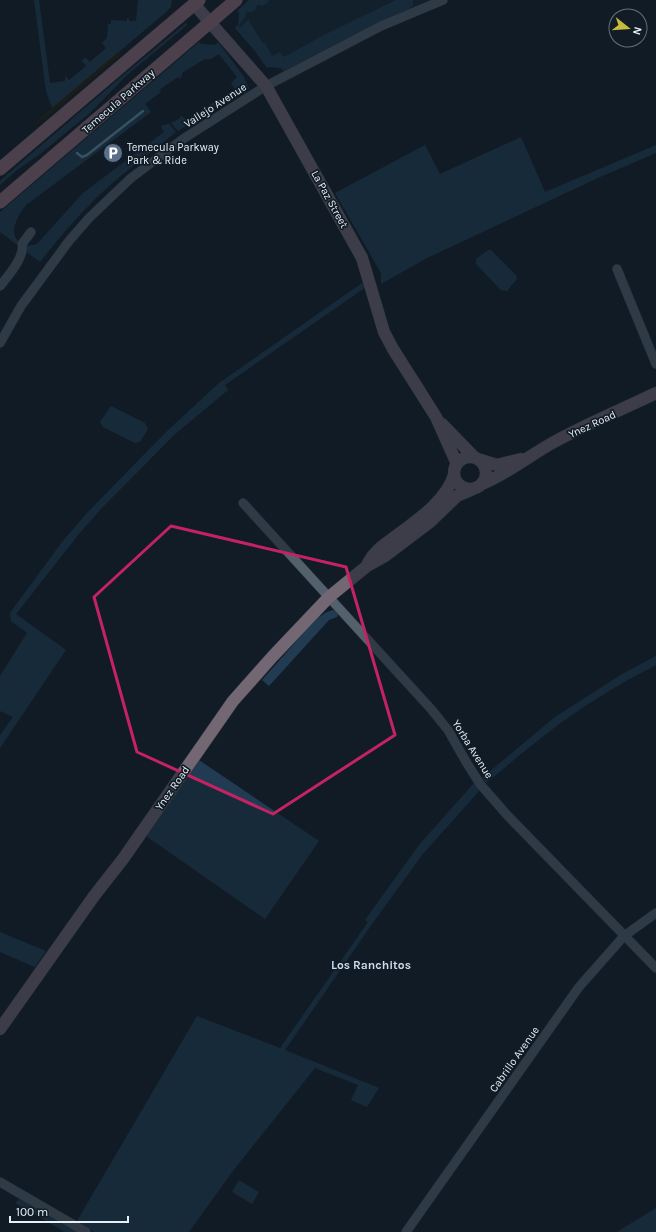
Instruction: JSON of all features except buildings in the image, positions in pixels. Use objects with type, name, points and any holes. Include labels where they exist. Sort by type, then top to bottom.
[{"type":"main road","name":"Temecula Parkway","points":[[0,202],[236,0]]},
{"type":"main road","name":"La Paz Street","points":[[195,1],[210,22],[266,86],[362,258],[384,332],[436,418],[456,470]]},
{"type":"main road","points":[[0,170],[195,1]]},
{"type":"main road","name":"Ynez Road","points":[[482,484],[497,478],[514,468],[528,456],[556,440],[656,393]]},
{"type":"main road","name":"La Paz Street","points":[[436,418],[477,459]]},
{"type":"main road","name":"Ynez Road","points":[[477,459],[497,465],[528,456]]},
{"type":"main road","points":[[464,458],[477,459],[485,466],[487,474],[482,484],[477,488],[471,490],[466,489],[458,484],[456,470],[464,458]]},
{"type":"main road","name":"Ynez Road","points":[[367,566],[372,555],[440,499],[448,488],[456,470]]},
{"type":"main road","name":"Ynez Road","points":[[0,1030],[233,701],[329,597],[367,566],[385,556],[430,522],[457,496],[471,490]]},
{"type":"street","name":"Vallejo Avenue","points":[[0,343],[21,306],[79,229],[131,178],[183,139],[266,86],[381,26],[443,0]]},
{"type":"street","points":[[0,286],[20,256],[23,249],[22,244],[31,232]]},
{"type":"street","points":[[617,269],[656,364]]},
{"type":"street","name":"Yorba Avenue","points":[[243,503],[406,681],[448,730],[465,760],[485,789],[508,816],[656,968]]},
{"type":"street","name":"Cabrillo Avenue","points":[[406,1232],[579,987],[624,936],[656,913]]},
{"type":"street","points":[[0,1182],[86,1232]]},
{"type":"highlighted area","points":[[171,526],[346,567],[395,735],[273,814],[137,752],[94,597]]},
{"type":"shaded area","points":[[34,0],[39,0],[50,83],[65,81],[65,76],[69,80],[86,66],[82,61],[83,59],[86,58],[90,62],[106,48],[102,43],[107,38],[108,24],[111,24],[111,20],[127,21],[127,18],[129,18],[129,21],[136,21],[138,0],[172,0],[171,7],[165,13],[52,108],[46,91]]},
{"type":"shaded area","points":[[249,0],[430,0],[378,22],[284,72],[281,68],[267,68],[235,28],[238,25],[239,13],[237,11]]},
{"type":"shaded area","points":[[249,0],[270,0],[268,3],[261,6],[260,4],[256,6],[257,9],[250,13],[248,11],[238,26],[240,28],[249,19],[263,44],[265,43],[272,56],[280,52],[284,57],[324,35],[396,0],[413,0],[413,5],[409,9],[346,39],[284,72],[281,68],[267,68],[235,28],[238,25],[239,13],[237,11]]},
{"type":"shaded area","points":[[186,23],[187,25],[126,76],[91,112],[0,185],[0,181],[3,178]]},
{"type":"shaded area","points":[[199,42],[201,44],[215,45],[218,42],[244,77],[249,88],[245,94],[242,91],[178,131],[171,123],[181,118],[180,116],[186,120],[235,89],[231,83],[237,77],[219,54],[211,59],[205,59],[183,72],[180,79],[178,77],[159,90],[161,92],[145,104],[151,112],[26,205],[17,219],[14,235],[19,242],[23,244],[37,244],[83,193],[164,132],[161,126],[169,124],[176,132],[125,172],[96,198],[67,229],[40,262],[0,232],[0,212]]},
{"type":"shaded area","points":[[521,137],[545,192],[656,145],[656,153],[600,177],[425,259],[381,284],[381,273],[335,193],[425,145],[440,174]]},
{"type":"shaded area","points":[[488,250],[491,250],[516,275],[517,279],[507,291],[501,290],[476,264],[476,259]]},
{"type":"shaded area","points":[[365,281],[366,287],[225,385],[228,390],[174,435],[102,508],[78,535],[16,614],[66,650],[0,748],[0,735],[13,717],[0,711],[0,676],[27,633],[11,621],[10,613],[62,542],[86,514],[166,432],[219,383]]},
{"type":"shaded area","points":[[111,406],[145,423],[148,429],[140,442],[135,443],[103,427],[100,422]]},
{"type":"shaded area","points":[[333,610],[338,614],[337,617],[329,620],[269,686],[262,680],[316,619]]},
{"type":"shaded area","points":[[656,656],[656,665],[571,715],[486,783],[482,778],[555,717],[622,674]]},
{"type":"shaded area","points":[[199,760],[319,841],[265,919],[146,836]]},
{"type":"shaded area","points":[[474,783],[480,790],[422,855],[372,924],[285,1050],[379,1088],[367,1107],[351,1100],[358,1085],[315,1068],[232,1172],[189,1232],[94,1232],[77,1221],[197,1016],[280,1048],[368,922],[365,920],[419,845]]},
{"type":"shaded area","points":[[0,932],[46,951],[35,967],[0,952]]},
{"type":"shaded area","points":[[239,1180],[259,1192],[252,1204],[232,1192]]},
{"type":"shaded area","points":[[19,1199],[78,1232],[65,1232],[15,1203]]},
{"type":"shaded area","points":[[656,1208],[656,1232],[617,1232]]},
{"type":"sand","points":[[121,50],[120,55],[45,118],[33,126],[33,124]]},
{"type":"waterway","points":[[77,153],[82,157],[87,155],[143,111]]},
{"type":"place","name":"Temecula Parkway Park & Ride","points":[[113,153]]},
{"type":"district","name":"Los Ranchitos","points":[[371,965]]}]
